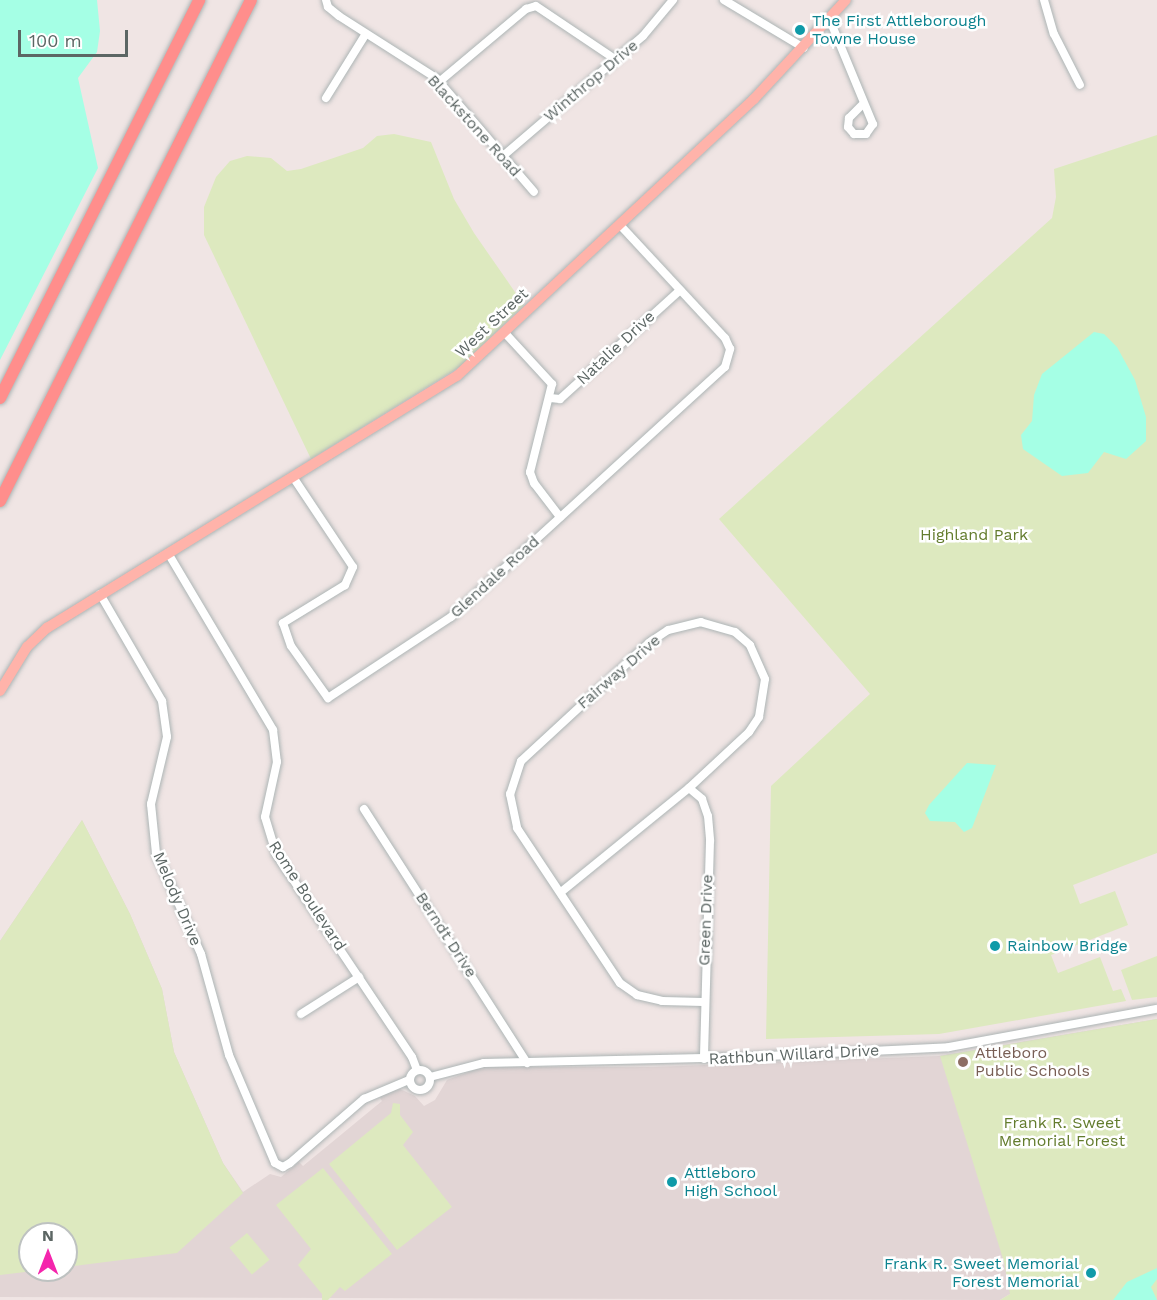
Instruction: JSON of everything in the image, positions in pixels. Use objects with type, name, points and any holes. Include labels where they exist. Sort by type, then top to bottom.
[{"type":"highway","points":[[0,398],[199,0]]},
{"type":"highway","points":[[0,501],[251,0]]},
{"type":"main road","name":"West Street","points":[[0,691],[27,647],[47,628],[457,376],[620,225],[804,48],[846,0]]},
{"type":"street","name":"Blackstone Road","points":[[326,0],[328,7],[365,35],[439,82],[534,192]]},
{"type":"street","name":"Winthrop Drive","points":[[503,156],[643,36],[673,0]]},
{"type":"street","points":[[724,0],[804,48]]},
{"type":"street","points":[[1044,0],[1054,34],[1080,85]]},
{"type":"street","points":[[439,82],[526,9],[536,6],[615,59]]},
{"type":"street","points":[[830,18],[862,105]]},
{"type":"street","points":[[326,98],[365,35]]},
{"type":"street","name":"Glendale Road","points":[[293,477],[353,567],[345,585],[283,623],[291,646],[328,698],[451,617],[725,367],[730,349],[725,338],[620,225]]},
{"type":"street","name":"Natalie Drive","points":[[550,398],[560,399],[680,290]]},
{"type":"street","points":[[504,332],[552,384],[530,472],[560,517]]},
{"type":"street","name":"Rome Boulevard","points":[[168,553],[273,730],[277,762],[265,817],[272,844],[412,1057],[417,1070]]},
{"type":"street","name":"Melody Drive","points":[[100,594],[152,679],[168,722],[152,804],[156,854],[201,954],[217,1020],[248,1107],[275,1163],[285,1166],[364,1099],[410,1080]]},
{"type":"street","name":"Fairway Drive","points":[[561,892],[689,788],[749,732],[759,717],[765,696],[765,680],[750,645],[735,632],[701,622],[668,630],[649,643],[521,761],[513,777],[511,810],[517,828],[620,983],[637,995],[662,1001],[703,1002]]},
{"type":"street","name":"Green Drive","points":[[689,788],[702,799],[709,824],[703,1002],[704,1059]]},
{"type":"street","name":"Berndt Drive","points":[[364,809],[527,1062]]},
{"type":"street","points":[[301,1014],[359,977]]},
{"type":"street","name":"Rathbun Willard Drive","points":[[410,1080],[414,1088],[424,1089],[430,1077],[483,1063],[704,1059],[949,1047],[1157,1009]]},
{"type":"street","points":[[410,1080],[417,1070],[430,1077]]},
{"type":"shaded area","points":[[0,0],[97,0],[100,31],[97,52],[78,78],[98,168],[0,360]]},
{"type":"shaded area","points":[[1094,332],[1104,334],[1117,347],[1135,380],[1146,417],[1146,441],[1126,459],[1104,452],[1088,473],[1062,476],[1023,449],[1021,435],[1032,421],[1034,395],[1042,374]]},
{"type":"shaded area","points":[[967,763],[996,765],[972,828],[964,832],[955,822],[930,821],[925,813],[929,805]]},
{"type":"shaded area","name":"Attleboro Public Schools","points":[[82,820],[130,914],[162,989],[174,1052],[223,1163],[243,1192],[270,1174],[281,1177],[299,1162],[303,1166],[382,1101],[379,1096],[400,1089],[415,1096],[424,1106],[435,1100],[447,1080],[482,1067],[652,1067],[938,1056],[1157,1019],[1010,1294],[1000,1300],[0,1297],[0,941]]},
{"type":"shaded area","points":[[1157,1268],[1157,1279],[1151,1287],[1157,1300],[1113,1300],[1127,1282]]},
{"type":"green space","points":[[394,134],[431,142],[454,199],[474,233],[524,305],[461,366],[311,459],[204,235],[204,207],[216,177],[230,161],[247,156],[271,158],[287,171],[301,169],[363,148],[377,136]]},
{"type":"green space","name":"Highland Park","points":[[1157,135],[1157,853],[1073,885],[1080,904],[1115,891],[1128,925],[1051,955],[1058,973],[1100,957],[1113,991],[1121,989],[1126,1001],[939,1034],[766,1039],[771,786],[870,694],[719,519],[1052,218],[1056,197],[1054,169]]},
{"type":"green space","points":[[82,820],[130,914],[162,989],[174,1052],[223,1163],[243,1193],[177,1253],[78,1265],[78,1222],[18,1222],[18,1273],[0,1275],[0,941]]},
{"type":"green space","points":[[1157,956],[1157,997],[1132,1000],[1121,970]]},
{"type":"green space","name":"Frank R. Sweet Memorial Forest","points":[[1157,1019],[1157,1300],[1000,1300],[1010,1294],[1004,1262],[940,1056]]},
{"type":"green space","points":[[393,1103],[400,1104],[400,1115],[413,1132],[403,1145],[452,1207],[397,1250],[329,1164],[391,1113]]},
{"type":"green space","points":[[323,1168],[392,1254],[345,1291],[340,1287],[328,1300],[322,1300],[322,1294],[298,1265],[311,1249],[276,1205]]},
{"type":"green space","points":[[247,1233],[269,1260],[252,1275],[229,1248]]},
{"type":"place","name":"The First Attleborough Towne House","points":[[800,30]]},
{"type":"place","name":"Rainbow Bridge","points":[[995,946]]},
{"type":"place","name":"Attleboro Public Schools","points":[[963,1062]]},
{"type":"place","name":"Attleboro High School","points":[[672,1182]]},
{"type":"place","name":"Frank R. Sweet Memorial Forest Memorial","points":[[1091,1273]]}]
